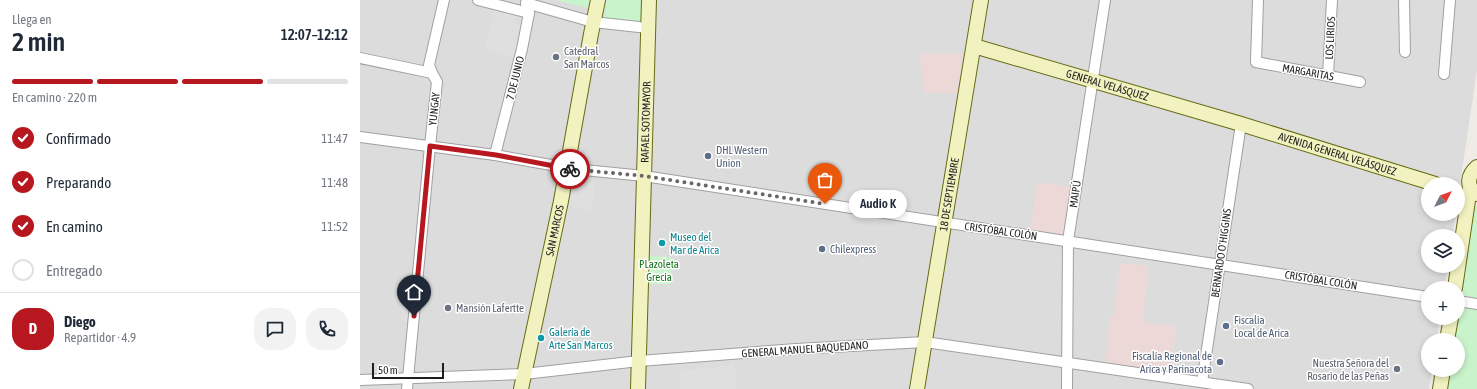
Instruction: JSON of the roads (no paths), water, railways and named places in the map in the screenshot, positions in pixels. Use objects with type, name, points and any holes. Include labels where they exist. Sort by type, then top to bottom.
[{"type":"street","name":"YUNGAY","points":[[407,389],[437,82],[429,65],[444,0]]},
{"type":"street","points":[[478,0],[527,6],[593,22],[648,28]]},
{"type":"street","name":"SAN MARCOS","points":[[521,389],[561,201],[598,0]]},
{"type":"street","name":"RAFAEL SOTOMAYOR","points":[[638,389],[649,0]]},
{"type":"street","name":"18 DE SEPTIEMBRE","points":[[917,389],[946,223],[981,0]]},
{"type":"street","name":"MAIPÚ","points":[[1067,389],[1068,241],[1105,0]]},
{"type":"street","name":"MARGARITAS","points":[[1258,0],[1256,62],[1360,82]]},
{"type":"street","name":"LOS LIRIOS","points":[[1328,76],[1332,0]]},
{"type":"street","points":[[1404,0],[1405,52]]},
{"type":"street","points":[[1444,74],[1450,0]]},
{"type":"street","name":"7 DE JUNIO","points":[[496,155],[522,49],[527,6]]},
{"type":"street","name":"GENERAL VELÁSQUEZ","points":[[974,46],[1241,124]]},
{"type":"street","points":[[360,58],[432,74]]},
{"type":"street","name":"AVENIDA GENERAL VELÁSQUEZ","points":[[1241,124],[1421,180]]},
{"type":"street","name":"BERNARDO O'HIGGINS","points":[[1202,382],[1241,124]]},
{"type":"street","name":"CRISTÓBAL COLÓN","points":[[360,137],[496,155],[566,168],[644,176],[1421,296]]},
{"type":"street","points":[[1456,281],[1470,193],[1470,175],[1477,167]]},
{"type":"street","points":[[1465,302],[1477,304]]},
{"type":"street","name":"GENERAL MANUEL BAQUEDANO","points":[[360,380],[524,374],[639,361],[796,349],[925,342],[1068,362],[1189,385],[1202,382],[1248,389]]},
{"type":"street","points":[[1440,389],[1442,377]]},
{"type":"place","name":"Catedral San Marcos","points":[[556,57]]},
{"type":"place","name":"DHL Western Union","points":[[708,156]]},
{"type":"place","name":"Audio K","points":[[825,204]]},
{"type":"place","name":"Museo del Mar de Arica","points":[[662,243]]},
{"type":"place","name":"Chilexpress","points":[[822,249]]},
{"type":"place","name":"Mansión Lafertte","points":[[448,308]]},
{"type":"place","name":"Fiscalía Local de Arica","points":[[1226,326]]},
{"type":"place","name":"Galería de Arte San Marcos","points":[[541,338]]},
{"type":"place","name":"Fiscalía Regional de Arica y Parinacota","points":[[1220,362]]},
{"type":"place","name":"Nuestra Señora del Rosario de las Peñas","points":[[1397,369]]},
{"type":"park label","name":"PLazoleta Grecia","points":[[659,270]]}]
